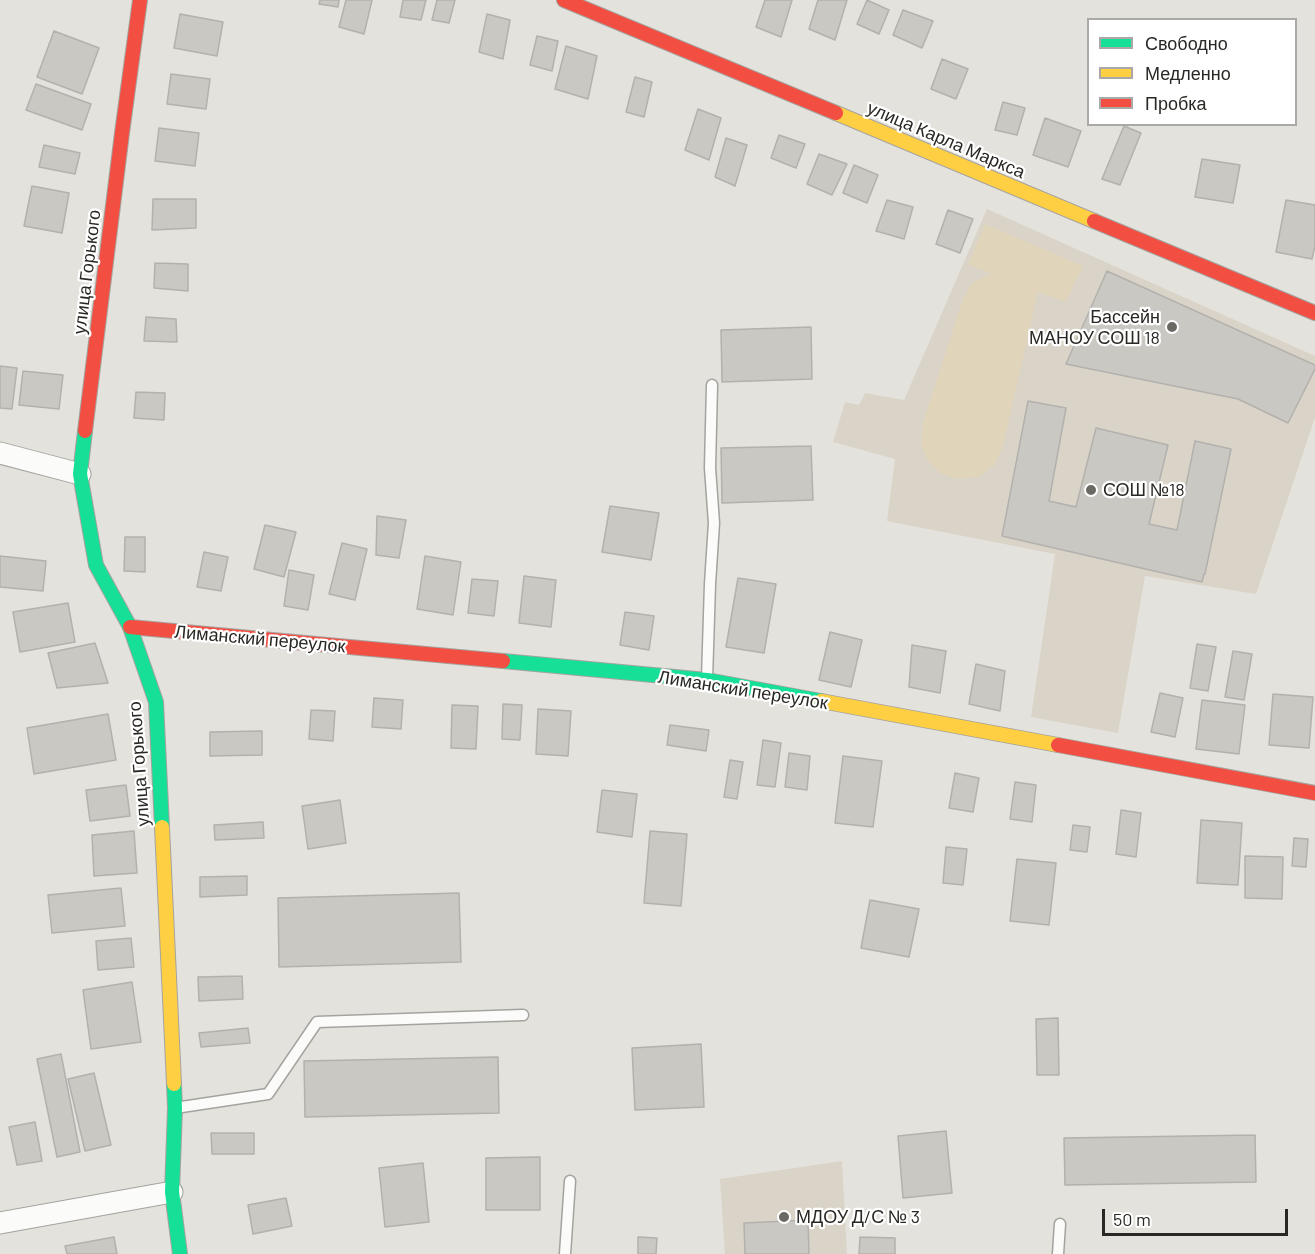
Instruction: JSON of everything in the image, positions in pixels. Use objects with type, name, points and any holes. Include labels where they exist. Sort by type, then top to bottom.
[{"type":"street","name":"улица Горького","points":[[140,0],[80,474],[96,565],[130,627],[156,702],[175,1108],[172,1192],[180,1254]]},
{"type":"street","name":"улица Карла Маркса","points":[[564,0],[1315,313]]},
{"type":"street","points":[[0,453],[80,474]]},
{"type":"street","name":"Лиманский переулок","points":[[130,627],[707,680],[1315,793]]},
{"type":"street","points":[[0,1223],[172,1192]]},
{"type":"lane","points":[[707,680],[714,523],[710,468],[712,385]]},
{"type":"lane","points":[[175,1108],[268,1094],[317,1022],[523,1015]]},
{"type":"lane","points":[[565,1254],[570,1181]]},
{"type":"lane","points":[[1058,1254],[1060,1224]]},
{"type":"shaded area","name":"СОШ №18","points":[[987,209],[1315,356],[1315,417],[1256,594],[1145,576],[1118,733],[1031,717],[1055,554],[887,521],[895,459],[833,442],[845,402],[859,405],[865,393],[904,400]]},
{"type":"shaded area","points":[[985,224],[1083,266],[1066,302],[1038,292],[1003,446],[995,464],[979,477],[956,479],[940,473],[928,461],[921,445],[923,422],[963,299],[972,283],[991,273],[968,265]]},
{"type":"shaded area","name":"МДОУ Д/С № 3","points":[[842,1161],[847,1254],[725,1254],[720,1179]]},
{"type":"building","points":[[320,0],[339,0],[338,7],[319,4]]},
{"type":"building","points":[[346,0],[372,0],[364,34],[339,27]]},
{"type":"building","points":[[403,0],[426,0],[421,20],[400,17]]},
{"type":"building","points":[[437,0],[455,0],[449,23],[432,20]]},
{"type":"building","points":[[765,0],[792,0],[781,37],[756,27]]},
{"type":"building","points":[[818,0],[847,0],[835,40],[809,29]]},
{"type":"building","points":[[867,0],[889,10],[879,34],[857,24]]},
{"type":"building","points":[[903,10],[933,21],[922,48],[893,35]]},
{"type":"building","points":[[180,14],[223,22],[217,56],[174,48]]},
{"type":"building","points":[[487,14],[510,20],[503,59],[479,52]]},
{"type":"building","points":[[54,31],[99,48],[82,94],[37,77]]},
{"type":"building","points":[[537,36],[558,41],[552,71],[530,65]]},
{"type":"building","points":[[566,46],[597,56],[588,99],[555,89]]},
{"type":"building","points":[[942,59],[968,69],[956,99],[931,89]]},
{"type":"building","points":[[171,74],[210,79],[206,109],[167,104]]},
{"type":"building","points":[[635,77],[652,82],[644,117],[626,112]]},
{"type":"building","points":[[36,84],[91,104],[82,130],[26,110]]},
{"type":"building","points":[[1003,102],[1025,108],[1017,135],[995,130]]},
{"type":"building","points":[[698,109],[721,118],[709,160],[685,150]]},
{"type":"building","points":[[1045,118],[1081,131],[1068,167],[1033,155]]},
{"type":"building","points":[[1124,126],[1141,133],[1120,185],[1102,179]]},
{"type":"building","points":[[159,128],[199,133],[195,166],[155,161]]},
{"type":"building","points":[[779,135],[805,144],[796,168],[771,158]]},
{"type":"building","points":[[726,138],[747,145],[735,186],[715,177]]},
{"type":"building","points":[[44,145],[80,153],[75,174],[39,167]]},
{"type":"building","points":[[819,154],[847,164],[832,195],[807,184]]},
{"type":"building","points":[[1202,159],[1240,165],[1233,203],[1195,197]]},
{"type":"building","points":[[854,165],[878,175],[867,203],[843,193]]},
{"type":"building","points":[[32,186],[69,193],[62,233],[24,226]]},
{"type":"building","points":[[153,199],[196,199],[196,228],[152,230]]},
{"type":"building","points":[[887,200],[913,207],[904,239],[876,231]]},
{"type":"building","points":[[1286,200],[1315,205],[1315,246],[1312,259],[1276,252]]},
{"type":"building","points":[[948,210],[973,219],[960,253],[936,244]]},
{"type":"building","points":[[155,263],[188,264],[188,291],[154,288]]},
{"type":"building","points":[[1107,271],[1315,365],[1288,423],[1238,399],[1066,364]]},
{"type":"building","points":[[146,317],[176,319],[177,342],[144,341]]},
{"type":"building","points":[[811,327],[812,379],[722,382],[721,330]]},
{"type":"building","points":[[0,366],[17,368],[12,409],[0,408]]},
{"type":"building","points":[[23,371],[63,375],[59,409],[19,405]]},
{"type":"building","points":[[136,392],[165,393],[164,420],[134,418]]},
{"type":"building","points":[[1028,401],[1066,408],[1049,501],[1076,507],[1096,428],[1168,445],[1149,524],[1177,530],[1195,441],[1231,449],[1202,582],[1002,536]]},
{"type":"building","points":[[811,446],[813,500],[722,503],[721,448]]},
{"type":"building","points":[[610,506],[659,513],[651,560],[602,552]]},
{"type":"building","points":[[377,516],[406,520],[399,558],[376,555]]},
{"type":"building","points":[[265,525],[296,532],[284,577],[254,569]]},
{"type":"building","points":[[125,537],[145,537],[145,572],[124,571]]},
{"type":"building","points":[[342,543],[367,549],[355,600],[329,594]]},
{"type":"building","points":[[204,552],[228,557],[221,591],[197,587]]},
{"type":"building","points":[[0,556],[46,561],[43,591],[0,587]]},
{"type":"building","points":[[425,556],[461,562],[453,615],[417,609]]},
{"type":"building","points":[[289,570],[314,575],[308,610],[284,606]]},
{"type":"building","points":[[524,576],[556,580],[551,627],[519,623]]},
{"type":"building","points":[[738,578],[776,584],[764,653],[726,647]]},
{"type":"building","points":[[472,579],[498,581],[494,616],[468,613]]},
{"type":"building","points":[[68,603],[75,642],[20,652],[13,612]]},
{"type":"building","points":[[625,612],[654,616],[649,650],[620,645]]},
{"type":"building","points":[[830,632],[862,640],[851,687],[819,680]]},
{"type":"building","points":[[95,643],[108,683],[57,688],[48,653]]},
{"type":"building","points":[[1197,644],[1216,647],[1208,691],[1190,688]]},
{"type":"building","points":[[912,645],[946,651],[940,693],[909,687]]},
{"type":"building","points":[[1233,651],[1252,654],[1244,700],[1225,697]]},
{"type":"building","points":[[976,664],[1005,671],[1000,711],[969,704]]},
{"type":"building","points":[[1160,693],[1183,698],[1175,737],[1151,732]]},
{"type":"building","points":[[1273,694],[1313,697],[1309,748],[1269,745]]},
{"type":"building","points":[[374,698],[403,700],[401,729],[372,727]]},
{"type":"building","points":[[1202,700],[1245,705],[1239,754],[1196,749]]},
{"type":"building","points":[[503,704],[522,705],[520,740],[502,739]]},
{"type":"building","points":[[452,705],[478,706],[476,749],[451,748]]},
{"type":"building","points":[[538,709],[571,711],[568,756],[536,754]]},
{"type":"building","points":[[311,710],[335,711],[333,741],[309,739]]},
{"type":"building","points":[[108,714],[116,760],[34,774],[27,728]]},
{"type":"building","points":[[670,725],[709,730],[706,751],[667,745]]},
{"type":"building","points":[[262,731],[262,755],[210,756],[210,732]]},
{"type":"building","points":[[763,740],[781,743],[775,787],[757,785]]},
{"type":"building","points":[[789,753],[810,756],[807,790],[785,787]]},
{"type":"building","points":[[843,756],[882,761],[873,827],[835,823]]},
{"type":"building","points":[[730,760],[743,762],[737,799],[724,797]]},
{"type":"building","points":[[955,773],[979,778],[973,812],[949,808]]},
{"type":"building","points":[[1015,782],[1036,785],[1032,822],[1010,819]]},
{"type":"building","points":[[126,785],[130,816],[90,821],[86,790]]},
{"type":"building","points":[[602,790],[637,794],[632,837],[597,832]]},
{"type":"building","points":[[340,800],[346,843],[308,849],[302,806]]},
{"type":"building","points":[[1121,810],[1141,813],[1136,857],[1116,854]]},
{"type":"building","points":[[1201,820],[1242,823],[1238,885],[1197,883]]},
{"type":"building","points":[[263,822],[264,838],[215,840],[214,825]]},
{"type":"building","points":[[1073,825],[1090,827],[1087,852],[1070,850]]},
{"type":"building","points":[[134,831],[137,873],[94,876],[92,835]]},
{"type":"building","points":[[650,831],[687,834],[681,906],[644,903]]},
{"type":"building","points":[[1294,838],[1308,839],[1306,867],[1292,866]]},
{"type":"building","points":[[946,847],[967,849],[963,885],[943,883]]},
{"type":"building","points":[[1245,856],[1283,857],[1282,899],[1245,898]]},
{"type":"building","points":[[1017,859],[1056,863],[1049,925],[1010,921]]},
{"type":"building","points":[[247,876],[247,895],[200,897],[200,877]]},
{"type":"building","points":[[121,888],[125,926],[52,933],[48,895]]},
{"type":"building","points":[[459,893],[461,962],[279,967],[278,898]]},
{"type":"building","points":[[870,900],[919,909],[909,957],[861,948]]},
{"type":"building","points":[[131,938],[134,967],[98,970],[96,941]]},
{"type":"building","points":[[242,976],[243,999],[199,1001],[198,977]]},
{"type":"building","points":[[132,982],[141,1042],[91,1049],[83,990]]},
{"type":"building","points":[[1058,1018],[1059,1075],[1037,1075],[1036,1019]]},
{"type":"building","points":[[248,1028],[250,1043],[201,1047],[199,1033]]},
{"type":"building","points":[[701,1044],[704,1107],[635,1110],[632,1048]]},
{"type":"building","points":[[61,1054],[80,1152],[57,1157],[37,1059]]},
{"type":"building","points":[[498,1057],[499,1113],[305,1117],[304,1061]]},
{"type":"building","points":[[94,1073],[111,1145],[85,1151],[68,1079]]},
{"type":"building","points":[[35,1122],[42,1161],[17,1165],[9,1127]]},
{"type":"building","points":[[946,1131],[952,1193],[903,1198],[898,1136]]},
{"type":"building","points":[[211,1133],[254,1133],[254,1154],[212,1154]]},
{"type":"building","points":[[1255,1135],[1256,1182],[1065,1185],[1064,1138]]},
{"type":"building","points":[[540,1157],[540,1210],[486,1210],[486,1158]]},
{"type":"building","points":[[423,1163],[429,1222],[385,1227],[379,1168]]},
{"type":"building","points":[[286,1198],[292,1226],[253,1234],[248,1205]]},
{"type":"building","points":[[808,1220],[809,1254],[745,1254],[744,1223]]},
{"type":"building","points":[[114,1237],[117,1254],[67,1254],[65,1246]]},
{"type":"building","points":[[638,1237],[657,1238],[656,1254],[638,1254]]},
{"type":"building","points":[[860,1237],[895,1238],[895,1254],[859,1254]]},
{"type":"traffic: fast","points":[[85,431],[80,474],[96,565],[130,627],[156,702],[162,827]]},
{"type":"traffic: fast","points":[[503,661],[707,680],[821,701]]},
{"type":"traffic: fast","points":[[174,1084],[172,1192],[180,1254]]},
{"type":"traffic: slow","points":[[836,113],[1094,221]]},
{"type":"traffic: slow","points":[[821,701],[1058,745]]},
{"type":"traffic: slow","points":[[162,827],[174,1084]]},
{"type":"traffic: jam","points":[[85,431],[140,0]]},
{"type":"traffic: jam","points":[[564,0],[836,113]]},
{"type":"traffic: jam","points":[[1094,221],[1315,313]]},
{"type":"traffic: jam","points":[[130,627],[503,661]]},
{"type":"traffic: jam","points":[[1058,745],[1315,793]]},
{"type":"place","name":"Бассейн МАНОУ СОШ 18","points":[[1172,327]]},
{"type":"place","name":"СОШ №18","points":[[1091,490]]},
{"type":"place","name":"МДОУ Д/С № 3","points":[[784,1217]]}]
